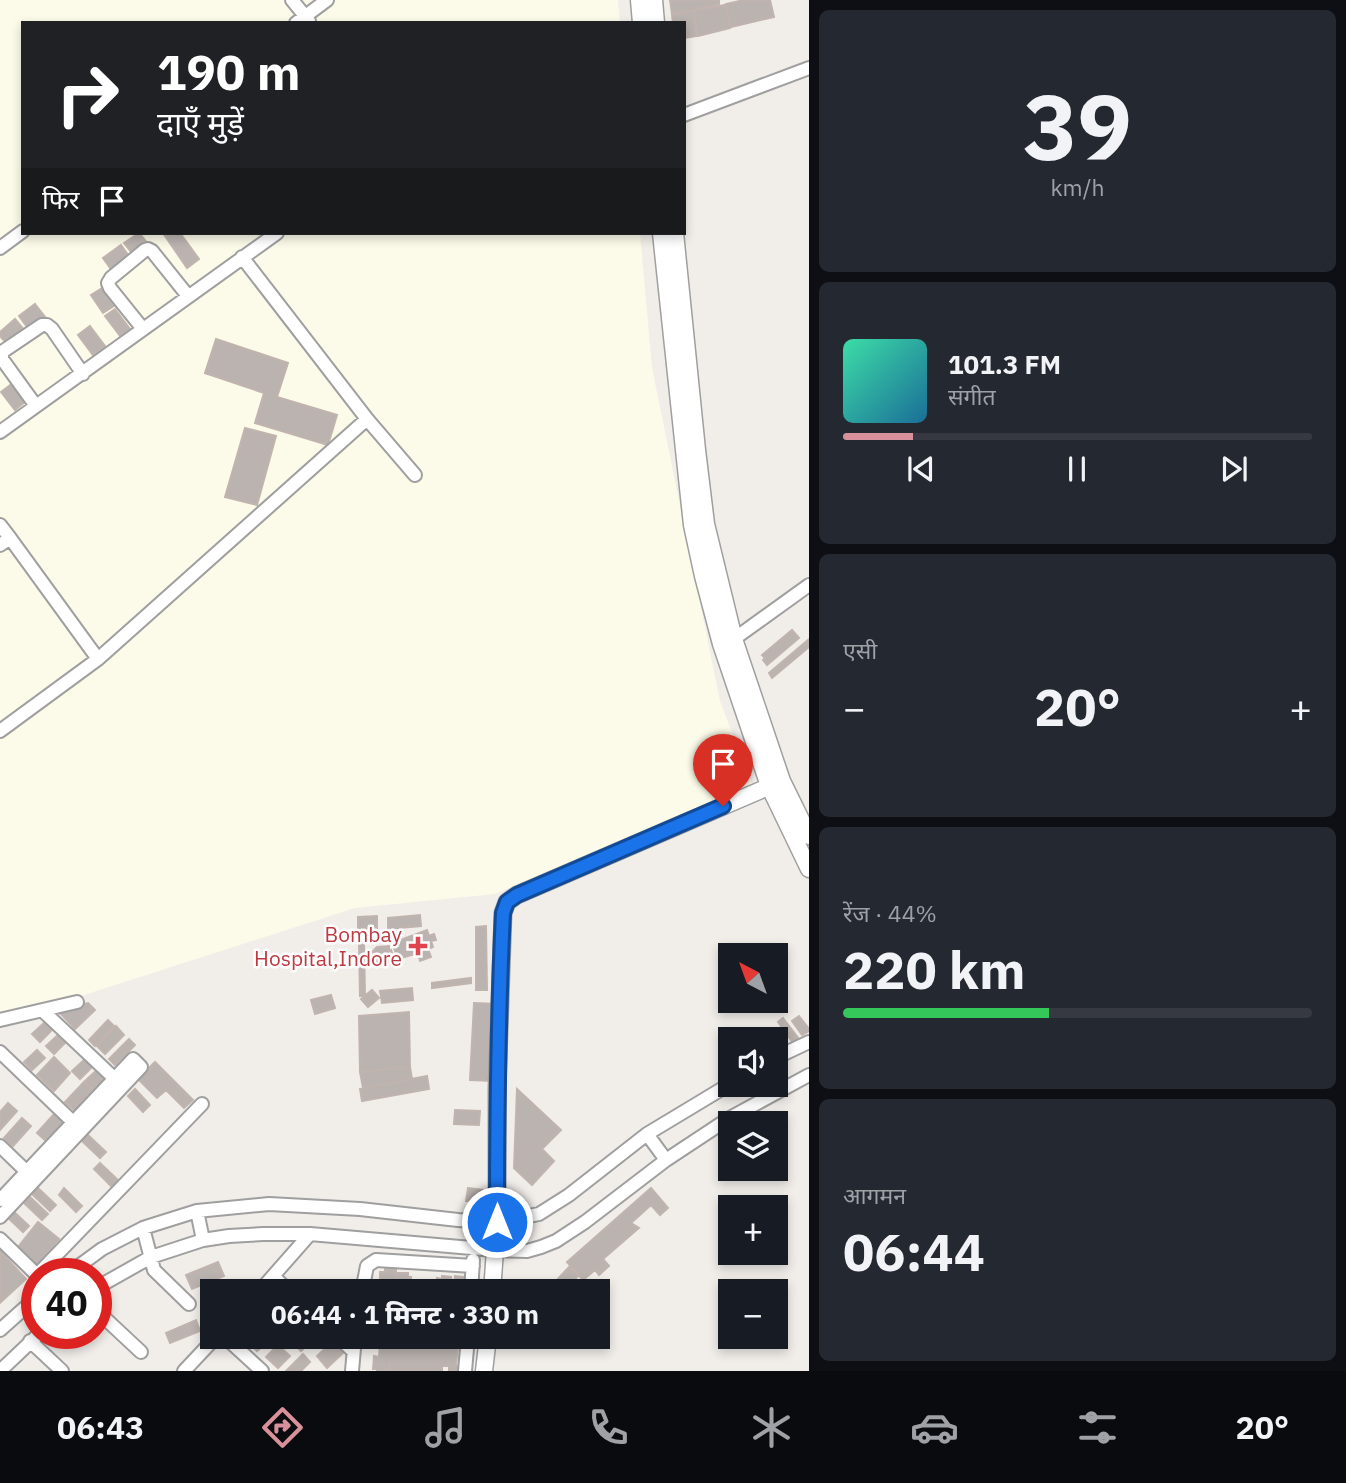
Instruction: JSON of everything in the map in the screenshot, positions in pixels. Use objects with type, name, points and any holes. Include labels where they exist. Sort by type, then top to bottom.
[{"type":"street","points":[[292,0],[304,21],[327,0]]},
{"type":"street","points":[[639,0],[640,21]]},
{"type":"street","points":[[654,0],[656,21]]},
{"type":"street","points":[[686,114],[809,68]]},
{"type":"street","points":[[0,248],[21,232]]},
{"type":"street","points":[[0,432],[274,235]]},
{"type":"street","points":[[661,235],[692,525],[703,576],[728,641],[775,784],[809,870]]},
{"type":"street","points":[[675,235],[706,524],[728,641]]},
{"type":"street","points":[[143,329],[108,283],[145,250],[152,251],[188,296]]},
{"type":"street","points":[[242,257],[415,475]]},
{"type":"street","points":[[36,406],[2,359],[2,352],[8,347],[43,325],[47,326],[52,329],[83,373]]},
{"type":"street","points":[[0,731],[98,659],[368,419]]},
{"type":"street","points":[[0,525],[5,541],[98,659]]},
{"type":"street","points":[[728,641],[809,586]]},
{"type":"street","points":[[775,784],[809,836]]},
{"type":"street","points":[[493,1279],[497,1222],[499,997],[503,913],[507,902],[517,895],[775,784]]},
{"type":"street","points":[[0,1020],[77,1002]]},
{"type":"street","points":[[43,1011],[114,1078]]},
{"type":"street","points":[[788,1052],[809,1042]]},
{"type":"street","points":[[0,1052],[73,1122]]},
{"type":"street","points":[[0,1200],[133,1059],[141,1067],[0,1217]]},
{"type":"street","points":[[112,1279],[151,1257],[203,1240],[252,1234],[310,1234],[474,1249],[527,1251],[556,1241],[666,1160],[728,1119],[809,1075]]},
{"type":"street","points":[[90,1258],[142,1228],[197,1211],[269,1204],[360,1209],[497,1222],[529,1217],[551,1208],[648,1134],[718,1091]]},
{"type":"street","points":[[53,1258],[202,1104]]},
{"type":"street","points":[[648,1134],[666,1160]]},
{"type":"street","points":[[0,1146],[27,1172]]},
{"type":"street","points":[[197,1211],[203,1240]]},
{"type":"street","points":[[142,1228],[156,1273],[189,1304]]},
{"type":"street","points":[[270,1279],[310,1234]]},
{"type":"street","points":[[0,1238],[21,1258]]},
{"type":"street","points":[[472,1279],[474,1249]]},
{"type":"street","points":[[364,1279],[367,1266],[376,1260],[473,1266]]},
{"type":"street","points":[[273,1276],[276,1279]]},
{"type":"street","points":[[0,1329],[21,1311]]},
{"type":"street","points":[[112,1325],[141,1352]]},
{"type":"street","points":[[0,1371],[23,1349]]},
{"type":"street","points":[[45,1349],[62,1371]]},
{"type":"street","points":[[184,1371],[205,1349]]},
{"type":"street","points":[[238,1349],[262,1371]]},
{"type":"street","points":[[465,1371],[467,1349]]},
{"type":"street","points":[[484,1371],[487,1349]]},
{"type":"street","points":[[352,1371],[353,1351]]},
{"type":"shaded area","points":[[0,0],[618,0],[620,21],[21,21],[21,235],[640,235],[652,368],[720,701],[752,785],[495,894],[355,908],[0,1022]]},
{"type":"building","points":[[670,0],[719,0],[719,4],[672,14]]},
{"type":"building","points":[[744,0],[770,0],[774,17],[731,27],[726,4]]},
{"type":"building","points":[[725,5],[730,28],[698,36],[694,11]]},
{"type":"building","points":[[693,11],[697,36],[686,38],[686,21],[673,21],[672,15]]},
{"type":"building","points":[[141,235],[150,246],[135,257],[124,243]]},
{"type":"building","points":[[164,235],[181,235],[199,259],[187,268]]},
{"type":"building","points":[[121,245],[131,259],[113,272],[103,258]]},
{"type":"building","points":[[102,288],[114,306],[103,313],[91,295]]},
{"type":"building","points":[[35,304],[46,318],[30,331],[19,316]]},
{"type":"building","points":[[115,309],[130,329],[120,336],[105,316]]},
{"type":"building","points":[[15,319],[26,332],[9,346],[0,336],[0,332]]},
{"type":"building","points":[[90,326],[105,346],[93,355],[78,335]]},
{"type":"building","points":[[216,339],[288,363],[277,397],[337,415],[328,445],[255,423],[264,393],[205,373]]},
{"type":"building","points":[[13,383],[26,401],[15,410],[1,392]]},
{"type":"building","points":[[245,428],[276,436],[257,505],[225,497]]},
{"type":"building","points":[[792,630],[799,638],[767,665],[762,655]]},
{"type":"building","points":[[808,640],[809,647],[772,678],[769,673]]},
{"type":"building","points":[[420,915],[421,926],[388,929],[388,918]]},
{"type":"building","points":[[377,916],[377,928],[358,929],[358,917]]},
{"type":"building","points":[[486,926],[487,990],[476,990],[476,927]]},
{"type":"building","points":[[427,930],[429,936],[434,934],[436,940],[431,941],[433,947],[428,949],[431,957],[420,961],[418,953],[398,959],[392,943]]},
{"type":"building","points":[[359,943],[364,943],[365,996],[360,996]]},
{"type":"building","points":[[389,946],[394,959],[390,962],[367,964],[366,958],[373,958],[373,951],[377,947]]},
{"type":"building","points":[[471,978],[471,983],[432,988],[432,983]]},
{"type":"building","points":[[412,988],[413,1000],[382,1003],[380,991]]},
{"type":"building","points":[[372,990],[379,998],[368,1007],[361,999]]},
{"type":"building","points":[[331,995],[335,1008],[315,1014],[311,1000]]},
{"type":"building","points":[[88,1003],[95,1010],[75,1029],[61,1014],[67,1008]]},
{"type":"building","points":[[474,1003],[497,1004],[493,1081],[470,1080]]},
{"type":"building","points":[[409,1012],[410,1067],[360,1072],[359,1016]]},
{"type":"building","points":[[799,1016],[809,1029],[802,1035],[792,1021]]},
{"type":"building","points":[[783,1018],[799,1039],[793,1043],[788,1036],[788,1027],[782,1027],[778,1022]]},
{"type":"building","points":[[108,1020],[114,1026],[95,1046],[89,1040]]},
{"type":"building","points":[[45,1022],[52,1030],[40,1042],[32,1034]]},
{"type":"building","points":[[116,1026],[124,1035],[105,1054],[97,1046]]},
{"type":"building","points":[[59,1034],[66,1042],[54,1054],[46,1046]]},
{"type":"building","points":[[129,1039],[135,1045],[115,1065],[109,1059]]},
{"type":"building","points":[[37,1050],[45,1058],[32,1070],[24,1062]]},
{"type":"building","points":[[54,1057],[70,1073],[54,1091],[37,1075]]},
{"type":"building","points":[[85,1059],[93,1066],[80,1079],[72,1071]]},
{"type":"building","points":[[155,1062],[193,1100],[184,1108],[166,1090],[157,1098],[138,1079]]},
{"type":"building","points":[[410,1067],[412,1079],[363,1088],[360,1072]]},
{"type":"building","points":[[98,1069],[105,1077],[93,1089],[85,1081]]},
{"type":"building","points":[[427,1076],[429,1089],[362,1101],[360,1089]]},
{"type":"building","points":[[84,1082],[92,1090],[74,1110],[65,1102]]},
{"type":"building","points":[[135,1089],[150,1105],[143,1112],[128,1096]]},
{"type":"building","points":[[517,1089],[561,1130],[542,1149],[554,1161],[532,1185],[514,1168]]},
{"type":"building","points":[[8,1103],[17,1111],[0,1130],[0,1112]]},
{"type":"building","points":[[455,1110],[480,1111],[479,1125],[454,1124]]},
{"type":"building","points":[[55,1113],[64,1121],[46,1141],[37,1133]]},
{"type":"building","points":[[22,1118],[31,1126],[13,1146],[4,1138]]},
{"type":"building","points":[[88,1135],[106,1152],[100,1158],[82,1141]]},
{"type":"building","points":[[100,1163],[118,1180],[112,1187],[94,1169]]},
{"type":"building","points":[[38,1188],[56,1205],[50,1211],[32,1194]]},
{"type":"building","points":[[64,1188],[82,1206],[76,1212],[59,1195]]},
{"type":"building","points":[[468,1188],[485,1190],[483,1203],[466,1201]]},
{"type":"building","points":[[651,1188],[668,1208],[660,1215],[651,1205],[631,1223],[639,1228],[603,1259],[609,1266],[599,1275],[595,1270],[582,1279],[567,1262]]},
{"type":"building","points":[[30,1197],[48,1214],[42,1220],[24,1203]]},
{"type":"building","points":[[11,1209],[29,1226],[23,1232],[5,1215]]},
{"type":"building","points":[[38,1222],[59,1239],[43,1258],[31,1258],[18,1247]]},
{"type":"building","points":[[0,1251],[21,1274],[21,1284],[0,1303]]},
{"type":"building","points":[[218,1262],[224,1276],[200,1279],[200,1286],[192,1289],[186,1275]]},
{"type":"building","points":[[569,1267],[578,1276],[575,1279],[558,1279]]},
{"type":"building","points":[[385,1269],[396,1270],[396,1279],[380,1279],[380,1272],[385,1272]]},
{"type":"building","points":[[398,1273],[408,1273],[408,1277],[411,1277],[397,1279]]},
{"type":"building","points":[[196,1320],[200,1331],[170,1343],[166,1333]]},
{"type":"building","points":[[274,1349],[282,1349],[290,1356],[278,1368],[266,1357]]},
{"type":"building","points":[[324,1349],[341,1349],[344,1352],[327,1368],[317,1356]]},
{"type":"building","points":[[380,1349],[458,1349],[456,1366],[459,1366],[459,1371],[449,1371],[449,1366],[442,1366],[442,1371],[397,1371],[390,1370],[389,1364],[388,1371],[377,1371],[373,1369],[374,1356],[379,1357]]},
{"type":"building","points":[[303,1354],[310,1362],[301,1371],[286,1371]]},
{"type":"place","name":"Bombay Hospital,Indore","points":[[418,946]]},
{"type":"route","points":[[497,1222],[499,997],[503,913],[507,902],[517,895],[723,806]]}]
